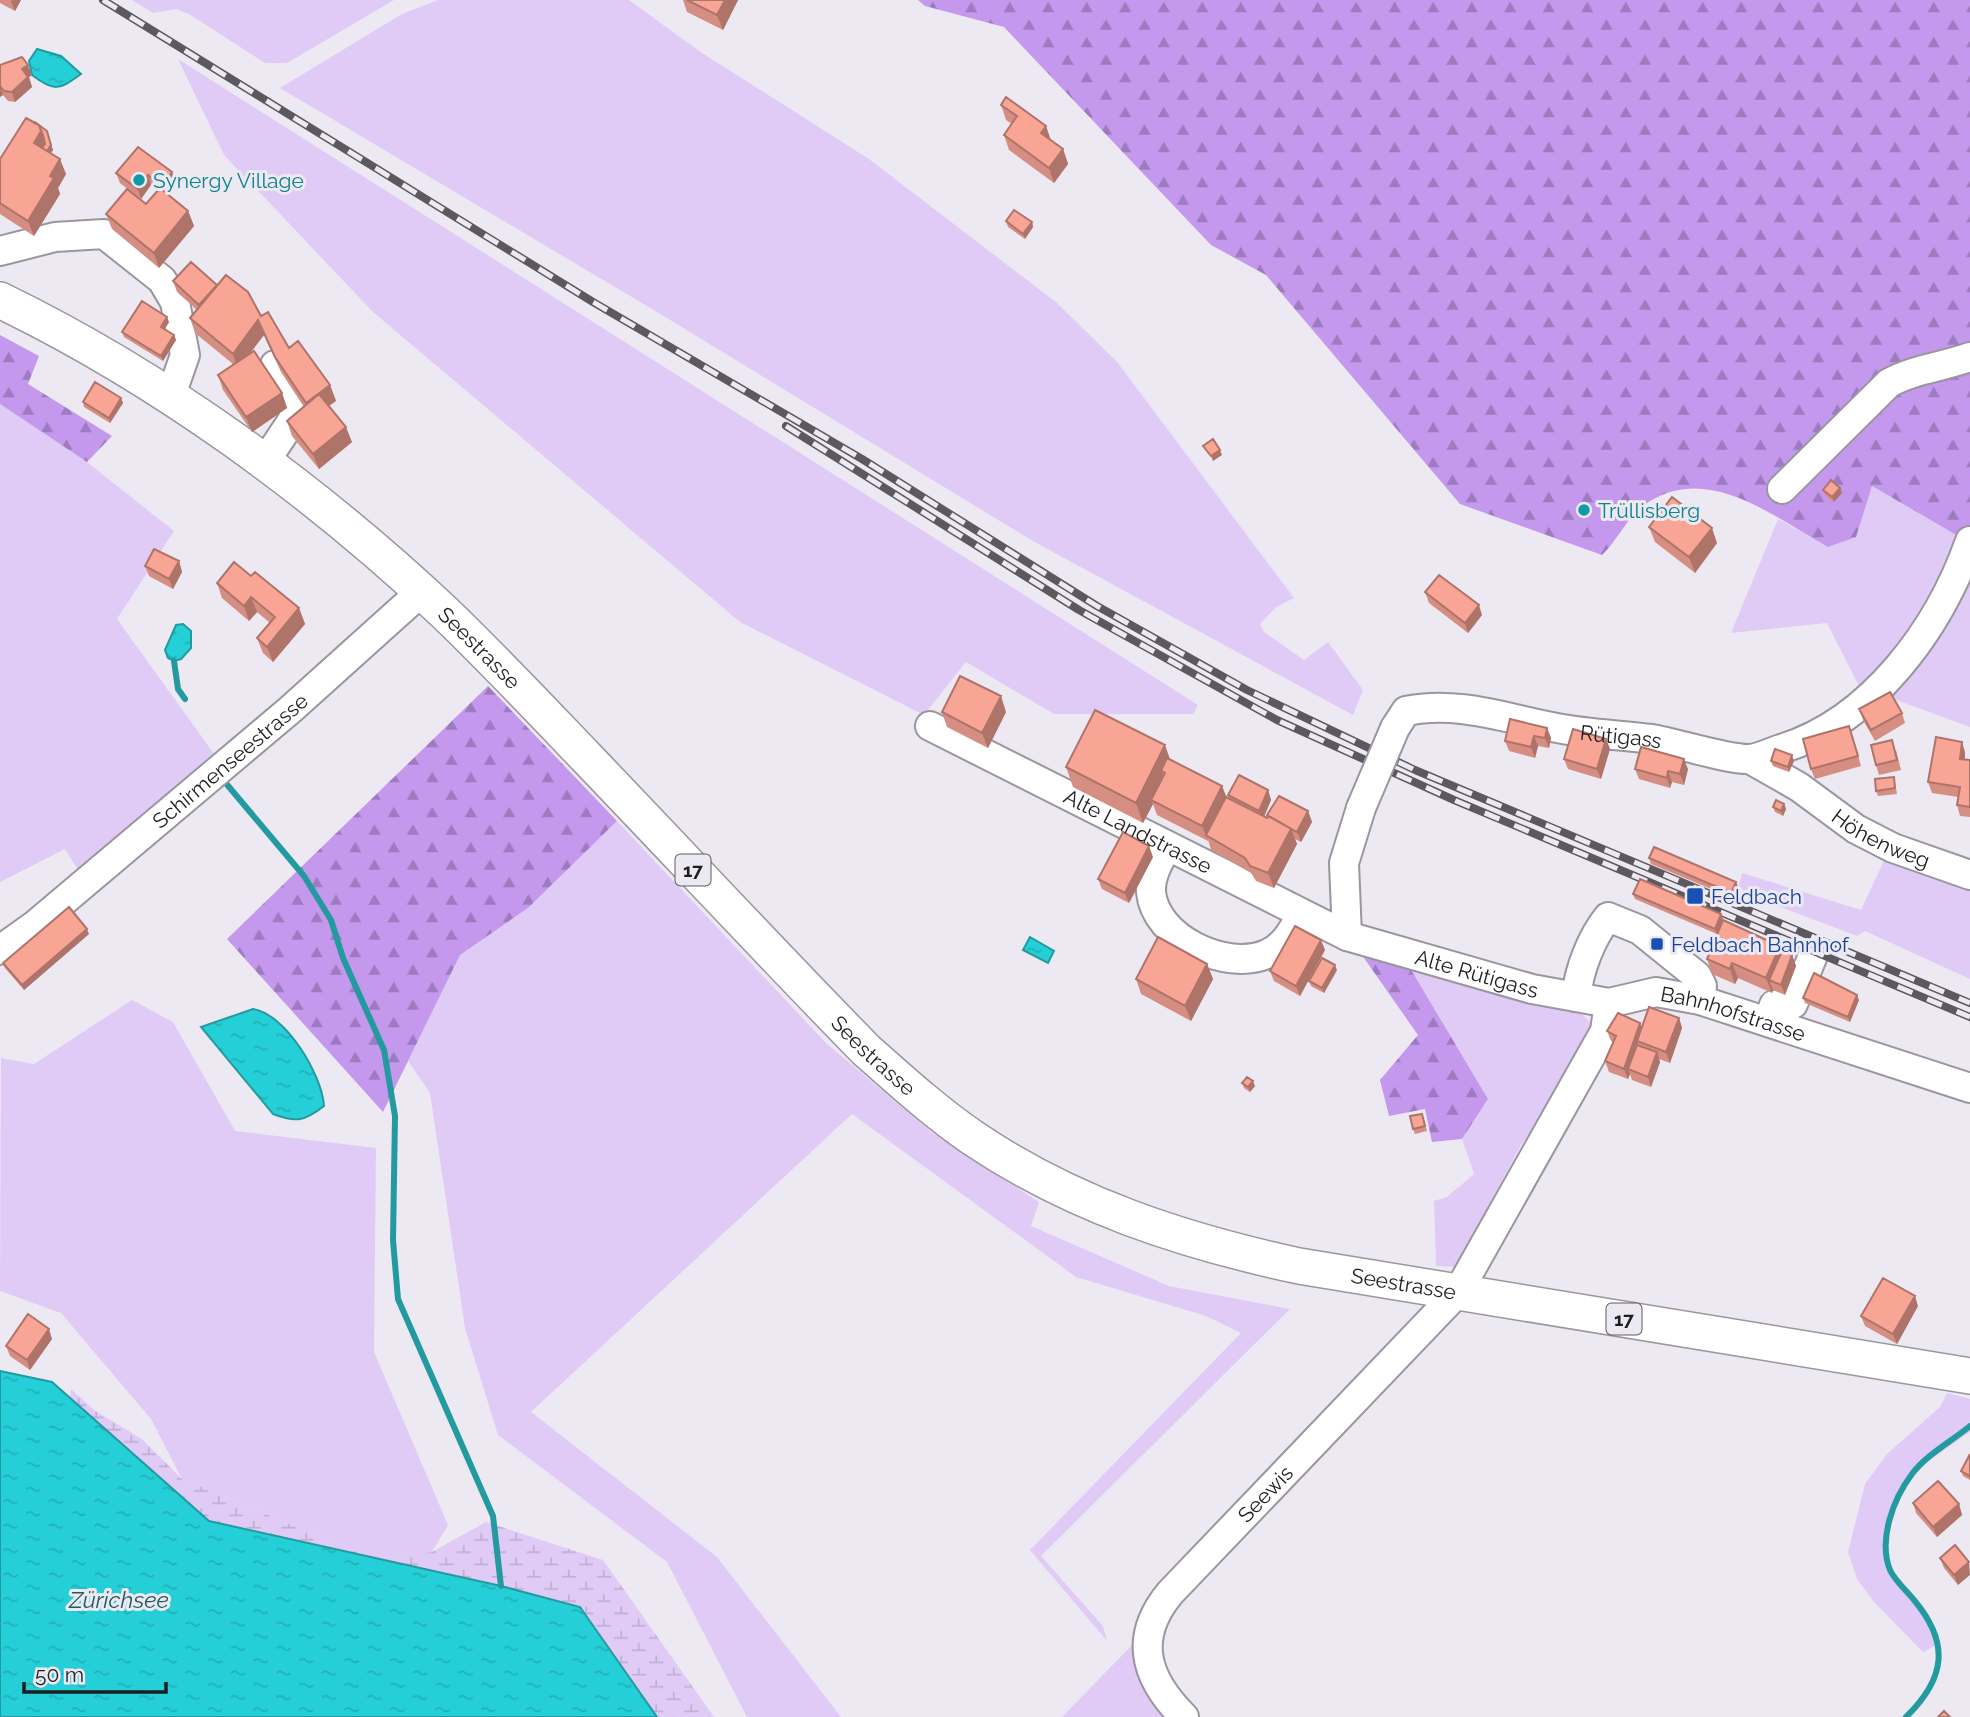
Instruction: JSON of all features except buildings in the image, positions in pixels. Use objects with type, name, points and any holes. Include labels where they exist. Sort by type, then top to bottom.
[{"type":"main road","name":"Seestrasse","points":[[0,300],[86,347],[170,398],[264,463],[421,592],[512,680],[866,1051],[974,1138],[1050,1182],[1151,1228],[1214,1247],[1298,1266],[1970,1376]]},
{"type":"street","points":[[0,250],[55,237],[104,234],[162,279],[175,302],[186,355],[170,398]]},
{"type":"street","points":[[1783,489],[1889,383],[1907,373],[1970,359],[1967,372],[1970,381]]},
{"type":"street","points":[[264,463],[292,421],[297,407],[275,365]]},
{"type":"street","name":"Rütigass","points":[[1347,936],[1336,888],[1361,808],[1395,728],[1406,711],[1449,707],[1561,729],[1652,740],[1750,759],[1797,744],[1844,719],[1893,671],[1930,622],[1963,562],[1970,541]]},
{"type":"street","name":"Schirmenseestrasse","points":[[0,950],[35,925],[291,709],[421,592]]},
{"type":"street","name":"Alte Landstrasse","points":[[930,726],[1347,936]]},
{"type":"street","points":[[1797,744],[1799,787]]},
{"type":"street","name":"Höhenweg","points":[[1750,759],[1799,787],[1832,814],[1892,849],[1970,875]]},
{"type":"street","points":[[1167,846],[1154,872],[1151,894],[1160,913],[1175,933],[1200,950],[1242,959],[1268,954],[1287,939],[1302,914]]},
{"type":"street","points":[[1576,997],[1581,972],[1608,917],[1640,930],[1697,976],[1702,986],[1700,1000]]},
{"type":"street","points":[[1640,930],[1649,949],[1656,992]]},
{"type":"street","name":"Alte Rütigass","points":[[1347,936],[1464,972],[1609,1003]]},
{"type":"street","points":[[1768,1022],[1774,1005],[1793,1004],[1812,958]]},
{"type":"street","name":"Bahnhofstrasse","points":[[1609,1003],[1656,992],[1700,1000],[1970,1088]]},
{"type":"street","points":[[1458,1292],[1605,1031],[1609,1003]]},
{"type":"street","name":"Seewis","points":[[1184,1717],[1158,1684],[1148,1659],[1150,1626],[1162,1603],[1458,1292]]},
{"type":"green space","points":[[132,0],[394,0],[287,63],[265,63],[189,14],[176,9],[153,13]]},
{"type":"green space","points":[[438,0],[629,0],[702,53],[869,159],[1057,303],[1117,362],[1294,598],[1276,607],[1260,624],[1264,632],[1304,660],[1328,642],[1363,690],[1353,715],[1031,540],[657,312],[280,88],[402,14]]},
{"type":"green space","points":[[918,0],[1970,0],[1970,543],[1872,486],[1856,537],[1828,547],[1761,508],[1714,491],[1690,489],[1666,493],[1643,506],[1602,555],[1460,504],[1266,275],[1211,245],[1004,27],[925,6]]},
{"type":"green space","points":[[178,59],[1198,705],[1193,714],[1054,714],[966,662],[924,715],[740,622],[373,312],[224,155]]},
{"type":"green space","points":[[0,335],[39,356],[28,384],[112,436],[87,462],[0,404]]},
{"type":"green space","points":[[0,404],[87,462],[174,531],[117,619],[217,758],[81,875],[65,849],[0,882]]},
{"type":"green space","points":[[1872,486],[1970,543],[1970,727],[1880,694],[1862,692],[1827,623],[1731,633],[1778,519],[1828,547],[1855,537]]},
{"type":"green space","points":[[488,686],[617,821],[528,908],[460,955],[383,1112],[227,939]]},
{"type":"green space","points":[[617,821],[826,1043],[931,1132],[1039,1202],[1031,1226],[1169,1286],[1290,1309],[1041,1556],[1103,1626],[1107,1641],[1030,1550],[1241,1333],[1206,1316],[1076,1277],[852,1114],[531,1412],[717,1557],[841,1717],[747,1717],[667,1562],[498,1435],[465,1328],[430,1093],[408,1061],[460,955],[528,908]]},
{"type":"green space","points":[[1888,852],[1970,880],[1970,979],[1865,931],[1857,936],[1746,894],[1739,885],[1742,873],[1861,910]]},
{"type":"green space","points":[[1357,948],[1407,963],[1488,1099],[1462,1139],[1432,1142],[1425,1109],[1389,1116],[1380,1080],[1418,1035]]},
{"type":"green space","points":[[1407,963],[1580,1012],[1593,1025],[1579,1061],[1521,1145],[1456,1267],[1436,1266],[1434,1201],[1447,1197],[1474,1174],[1462,1139],[1488,1099]]},
{"type":"green space","points":[[132,1000],[173,1022],[235,1131],[376,1148],[374,1352],[448,1525],[432,1552],[373,1559],[182,1479],[151,1419],[61,1313],[0,1291],[1,1058],[34,1064]]},
{"type":"green space","points":[[71,1389],[94,1410],[142,1439],[182,1479],[373,1559],[432,1552],[486,1522],[603,1560],[714,1717],[614,1717],[237,1557],[64,1436]]},
{"type":"green space","points":[[1947,1393],[1970,1399],[1970,1432],[1913,1472],[1899,1494],[1886,1551],[1891,1572],[1916,1602],[1940,1643],[1923,1652],[1874,1602],[1857,1579],[1848,1552],[1865,1484],[1887,1454],[1940,1407]]},
{"type":"green space","points":[[1133,1644],[1151,1690],[1175,1717],[1062,1717]]},
{"type":"water","points":[[37,49],[61,56],[81,74],[62,86],[46,84],[32,75],[29,61]]},
{"type":"water","points":[[183,624],[191,631],[191,648],[181,659],[174,661],[168,658],[165,650],[176,625]]},
{"type":"water","points":[[1030,937],[1054,951],[1048,963],[1023,950]]},
{"type":"water","points":[[253,1009],[278,1022],[309,1063],[317,1078],[324,1106],[311,1115],[288,1119],[273,1114],[201,1027]]},
{"type":"water","name":"Zürichsee","points":[[0,1371],[52,1382],[209,1521],[501,1586],[580,1607],[657,1717],[0,1717]]},
{"type":"waterway","points":[[174,661],[178,689],[185,699]]},
{"type":"waterway","points":[[224,781],[304,876],[331,920],[343,958],[384,1050],[395,1116],[393,1240],[398,1299],[493,1516],[501,1586]]},
{"type":"waterway","name":"Feldbach","points":[[1906,1717],[1919,1703],[1936,1674],[1938,1646],[1926,1616],[1890,1570],[1886,1546],[1889,1520],[1905,1484],[1918,1467],[1970,1426]]},
{"type":"railway","points":[[103,0],[593,302],[862,459],[1097,606],[1247,690],[1415,770],[1970,1003]]},
{"type":"railway","points":[[786,426],[1079,610],[1277,720],[1454,800],[1970,1017]]},
{"type":"place","name":"Synergy Village","points":[[139,180]]},
{"type":"place","name":"Trüllisberg","points":[[1584,510]]},
{"type":"place","name":"Feldbach","points":[[1695,896]]},
{"type":"place","name":"Feldbach Bahnhof","points":[[1657,944]]}]
